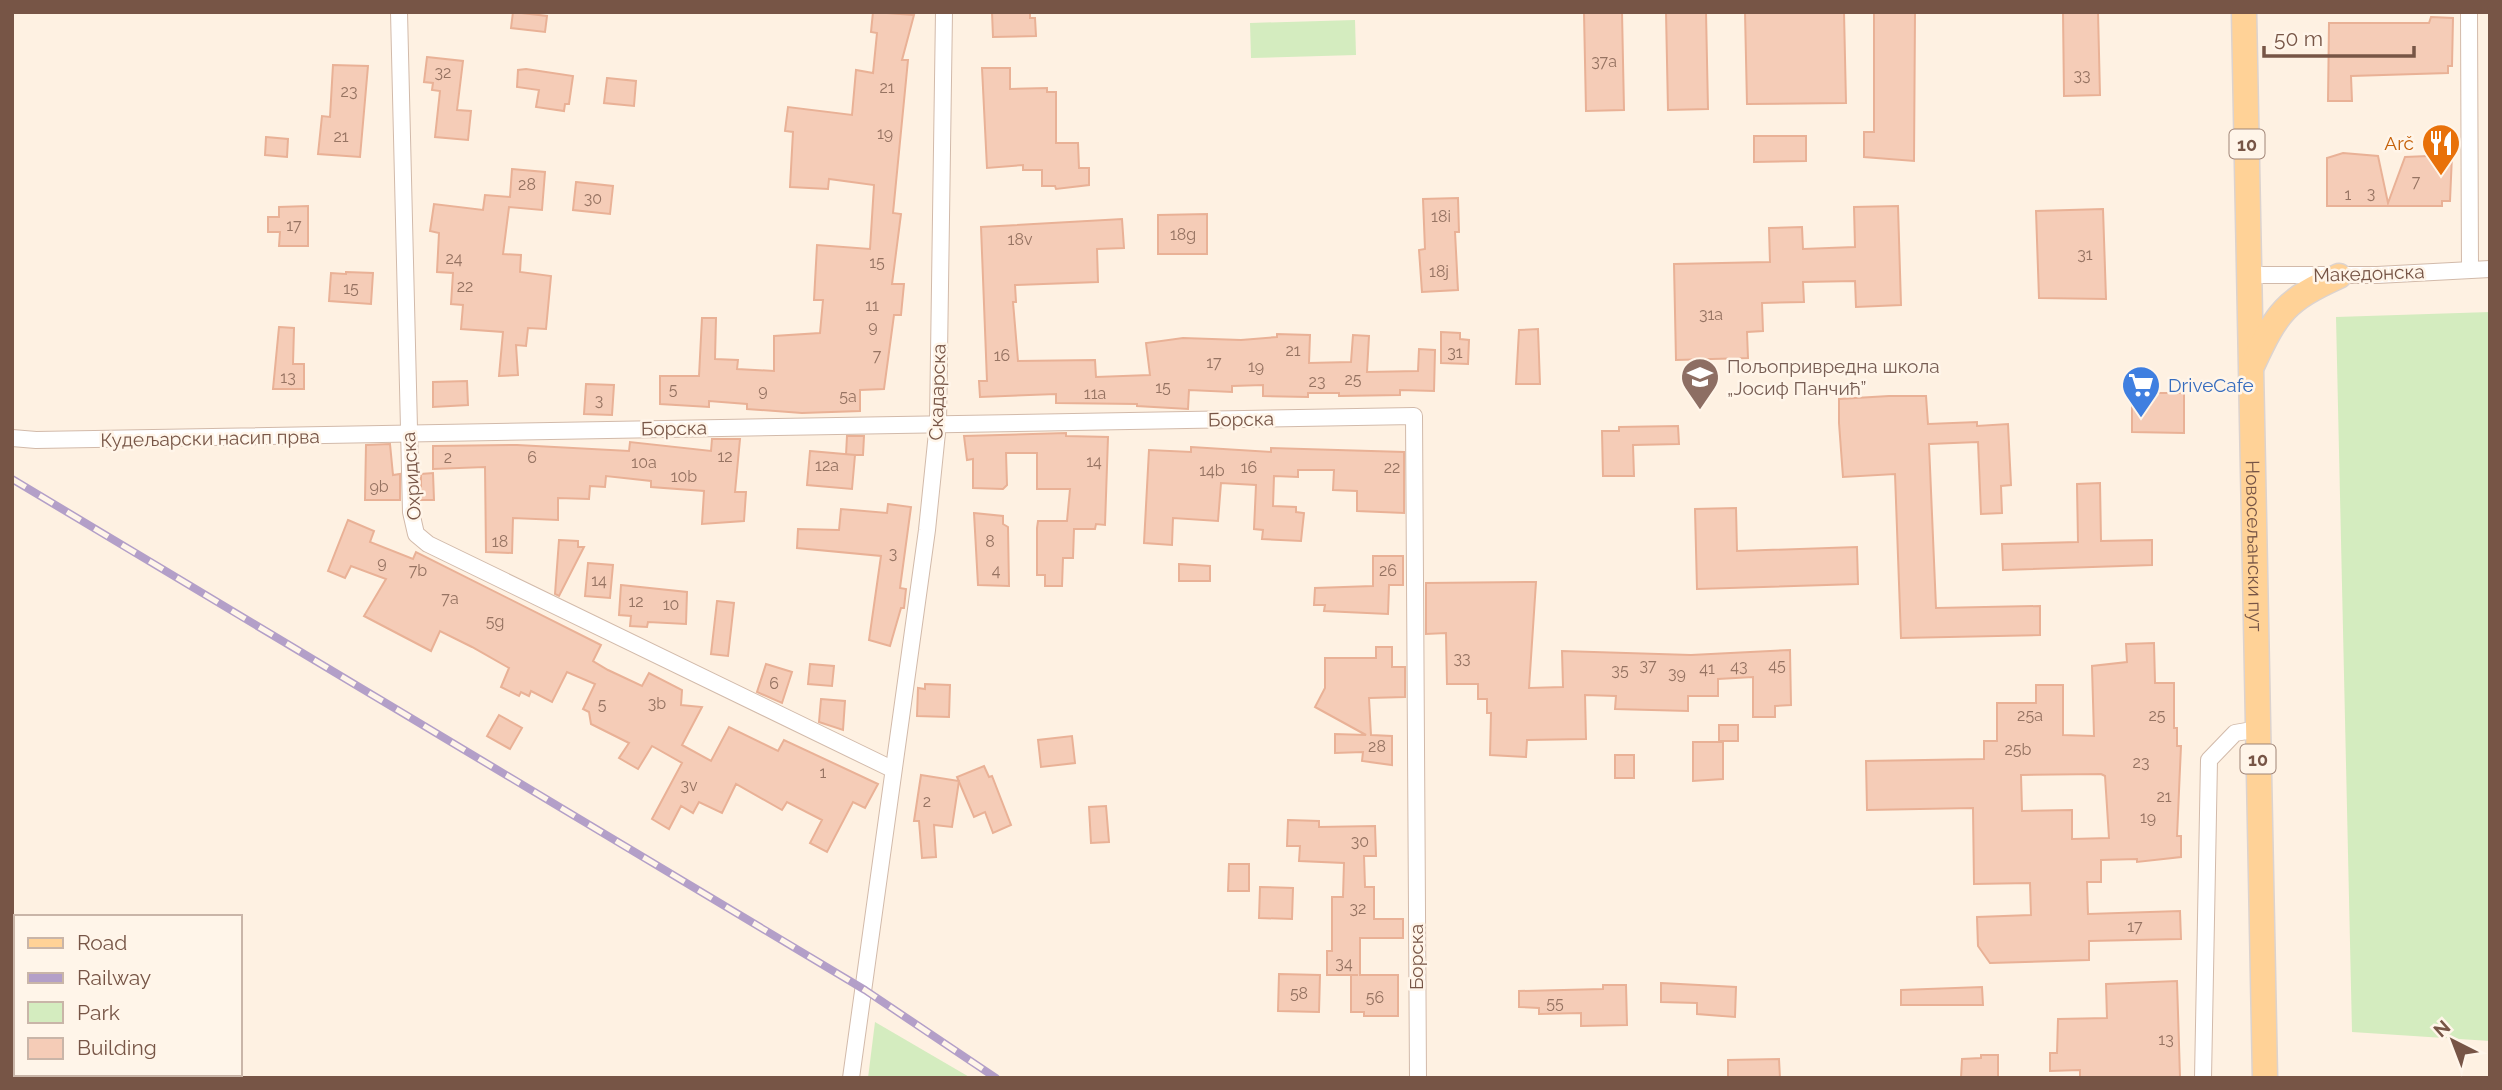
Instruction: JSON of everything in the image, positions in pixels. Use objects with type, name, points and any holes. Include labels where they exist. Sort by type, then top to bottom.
[{"type":"main road","name":"Новосељански пут","points":[[2244,12],[2265,1078]]},
{"type":"main road","points":[[2251,368],[2284,308],[2309,289],[2339,276]]},
{"type":"street","name":"Охридска","points":[[400,12],[407,433],[411,512],[416,534],[428,544],[892,769]]},
{"type":"street","name":"Скадарска","points":[[851,1078],[924,552],[938,424],[944,12]]},
{"type":"street","points":[[2469,12],[2470,269]]},
{"type":"street","name":"Македонска","points":[[2249,275],[2339,276],[2490,269]]},
{"type":"street","name":"Борска","points":[[407,433],[1414,416],[1418,1078]]},
{"type":"street","name":"Кудељарски насип прва","points":[[12,438],[286,438],[407,433]]},
{"type":"street","points":[[2203,1078],[2209,760],[2235,733],[2258,729]]},
{"type":"green space","points":[[1355,20],[1356,55],[1251,58],[1250,23]]},
{"type":"green space","points":[[2490,312],[2490,1041],[2352,1032],[2336,317]]},
{"type":"green space","points":[[875,1022],[971,1078],[868,1078]]},
{"type":"building","points":[[513,12],[547,16],[545,32],[511,28]]},
{"type":"building","points":[[873,12],[914,15],[902,60],[908,60],[893,213],[901,214],[892,284],[904,284],[901,315],[894,315],[884,389],[860,390],[860,411],[802,413],[747,409],[747,404],[709,401],[709,407],[660,404],[660,376],[699,376],[702,318],[716,318],[715,359],[738,360],[737,369],[774,371],[774,336],[820,333],[823,300],[814,300],[817,245],[870,249],[874,185],[829,179],[828,189],[790,187],[793,132],[785,131],[788,107],[852,115],[856,70],[873,73],[877,33],[871,32]]},
{"type":"building","points":[[992,12],[1030,12],[1030,18],[1035,18],[1036,36],[993,37]]},
{"type":"building","points":[[1584,12],[1622,12],[1624,110],[1586,111]]},
{"type":"building","points":[[1666,12],[1706,12],[1708,109],[1668,110]]},
{"type":"building","points":[[1745,12],[1844,12],[1846,103],[1747,104]]},
{"type":"building","points":[[1874,12],[1915,12],[1914,161],[1864,157],[1864,132],[1874,132]]},
{"type":"building","points":[[2063,12],[2098,12],[2100,95],[2064,96]]},
{"type":"building","points":[[2431,17],[2453,18],[2452,66],[2448,66],[2448,73],[2351,76],[2352,101],[2328,101],[2329,23],[2429,23]]},
{"type":"building","points":[[427,57],[463,61],[457,110],[471,111],[468,140],[435,137],[440,91],[432,90],[433,83],[424,82]]},
{"type":"building","points":[[333,65],[368,66],[360,157],[318,154],[322,116],[330,117]]},
{"type":"building","points":[[982,68],[1010,68],[1010,89],[1047,88],[1047,92],[1056,92],[1056,143],[1078,143],[1079,168],[1089,168],[1089,185],[1056,189],[1055,186],[1042,186],[1042,170],[1023,170],[1023,165],[987,168]]},
{"type":"building","points":[[518,70],[573,76],[569,104],[565,104],[564,111],[536,107],[539,90],[517,87]]},
{"type":"building","points":[[607,78],[636,81],[634,106],[604,103]]},
{"type":"building","points":[[1754,136],[1806,136],[1806,161],[1754,162]]},
{"type":"building","points":[[266,137],[288,139],[287,157],[265,155]]},
{"type":"building","points":[[2343,153],[2378,156],[2388,203],[2405,157],[2452,155],[2450,201],[2442,201],[2442,206],[2327,206],[2327,158]]},
{"type":"building","points":[[512,169],[545,172],[542,210],[509,207],[503,254],[521,255],[520,272],[551,276],[546,329],[528,328],[526,346],[516,345],[518,375],[499,376],[503,332],[461,329],[463,305],[451,304],[453,273],[437,272],[439,233],[430,231],[434,204],[483,210],[485,195],[510,197]]},
{"type":"building","points":[[576,182],[613,186],[610,214],[573,210]]},
{"type":"building","points":[[1458,198],[1459,232],[1455,232],[1458,290],[1422,292],[1419,250],[1425,249],[1423,199]]},
{"type":"building","points":[[308,206],[308,246],[279,246],[280,232],[268,232],[268,217],[279,217],[279,207]]},
{"type":"building","points":[[1898,206],[1901,305],[1856,307],[1855,281],[1803,282],[1804,302],[1762,303],[1763,331],[1747,332],[1748,358],[1676,360],[1674,264],[1770,262],[1769,228],[1802,227],[1803,249],[1855,247],[1854,207]]},
{"type":"building","points":[[2103,209],[2106,299],[2039,298],[2036,211]]},
{"type":"building","points":[[1207,214],[1207,254],[1158,254],[1158,215]]},
{"type":"building","points":[[1122,219],[1124,248],[1097,249],[1098,282],[1015,285],[1016,302],[1013,302],[1018,361],[1095,360],[1096,377],[1150,375],[1146,343],[1183,338],[1241,340],[1277,337],[1277,334],[1310,335],[1309,363],[1351,362],[1353,335],[1369,336],[1367,372],[1418,371],[1419,349],[1435,350],[1434,391],[1400,390],[1400,395],[1339,396],[1339,393],[1308,393],[1308,397],[1263,396],[1263,385],[1232,386],[1232,392],[1189,390],[1188,409],[1137,404],[1056,403],[1056,394],[980,397],[979,381],[987,381],[981,227]]},
{"type":"building","points":[[331,273],[373,273],[371,304],[329,301]]},
{"type":"building","points":[[279,327],[294,328],[293,364],[304,364],[304,389],[273,389]]},
{"type":"building","points":[[1538,329],[1540,384],[1516,384],[1519,330]]},
{"type":"building","points":[[1441,332],[1460,333],[1460,339],[1469,340],[1468,364],[1441,363]]},
{"type":"building","points":[[467,381],[468,405],[433,407],[433,382]]},
{"type":"building","points":[[586,384],[614,385],[612,415],[584,414]]},
{"type":"building","points":[[2150,393],[2184,393],[2184,433],[2132,432],[2132,406],[2150,406]]},
{"type":"building","points":[[1926,396],[1928,424],[2008,424],[2011,485],[2001,486],[2002,513],[1981,514],[1978,442],[1929,444],[1936,608],[2040,606],[2040,635],[1901,638],[1895,474],[1843,477],[1839,423],[1839,399]]},
{"type":"building","points":[[1678,426],[1679,444],[1633,445],[1634,476],[1603,476],[1602,431],[1619,431],[1619,427]]},
{"type":"building","points":[[1066,433],[1066,436],[1108,437],[1105,525],[1096,524],[1095,529],[1074,529],[1073,558],[1063,558],[1062,586],[1045,586],[1045,575],[1037,575],[1038,521],[1067,521],[1070,489],[1037,489],[1037,453],[1006,453],[1007,485],[1003,489],[973,488],[973,459],[967,460],[964,436]]},
{"type":"building","points":[[847,436],[864,436],[863,455],[846,455]]},
{"type":"building","points":[[712,439],[740,439],[735,492],[746,492],[744,521],[702,524],[704,491],[651,487],[651,481],[606,476],[605,487],[590,486],[589,499],[558,498],[558,520],[513,518],[512,553],[486,552],[485,467],[433,469],[433,446],[517,445],[629,451],[630,442],[711,451]]},
{"type":"building","points":[[390,444],[393,475],[400,474],[400,500],[365,500],[366,445]]},
{"type":"building","points":[[1191,447],[1271,452],[1271,448],[1404,452],[1404,513],[1357,511],[1357,491],[1333,490],[1334,470],[1298,470],[1298,477],[1274,476],[1273,506],[1296,507],[1296,512],[1304,513],[1301,541],[1262,539],[1263,530],[1254,529],[1256,485],[1221,483],[1218,521],[1173,518],[1172,545],[1144,543],[1149,450],[1191,452]]},
{"type":"building","points":[[810,451],[855,455],[852,489],[807,485]]},
{"type":"building","points":[[433,473],[434,500],[421,500],[421,474]]},
{"type":"building","points":[[2100,483],[2101,541],[2152,540],[2152,565],[2003,570],[2002,544],[2078,542],[2077,484]]},
{"type":"building","points":[[888,504],[911,507],[900,588],[906,589],[904,608],[901,608],[890,646],[869,640],[881,556],[797,548],[798,529],[839,530],[841,509],[887,513]]},
{"type":"building","points":[[1736,508],[1737,551],[1857,547],[1858,584],[1697,589],[1695,509]]},
{"type":"building","points":[[974,513],[1003,516],[1003,524],[1008,527],[1009,586],[978,585]]},
{"type":"building","points":[[348,520],[374,531],[370,542],[413,559],[416,552],[601,645],[593,661],[608,670],[642,686],[649,673],[682,690],[681,705],[702,707],[682,745],[711,761],[729,727],[778,751],[784,740],[878,784],[865,808],[853,802],[827,852],[810,843],[822,820],[787,802],[782,810],[736,784],[722,813],[699,802],[693,813],[681,806],[669,829],[652,819],[682,763],[652,746],[638,769],[619,758],[629,743],[591,724],[589,712],[583,709],[595,684],[567,672],[552,702],[531,691],[529,696],[521,692],[519,696],[501,687],[509,668],[472,647],[440,631],[431,651],[364,616],[386,579],[351,566],[345,578],[328,571]]},
{"type":"building","points":[[559,540],[578,541],[578,547],[584,547],[559,596],[555,594]]},
{"type":"building","points":[[1373,556],[1403,556],[1403,585],[1389,585],[1388,614],[1324,611],[1325,605],[1314,605],[1315,588],[1373,586]]},
{"type":"building","points":[[588,563],[613,565],[610,598],[585,596]]},
{"type":"building","points":[[1179,564],[1210,566],[1210,581],[1179,581]]},
{"type":"building","points":[[1536,582],[1529,688],[1563,687],[1562,651],[1691,655],[1790,650],[1791,705],[1775,706],[1775,717],[1753,717],[1753,677],[1718,679],[1718,696],[1688,696],[1688,711],[1615,709],[1616,696],[1585,695],[1586,739],[1527,740],[1526,757],[1490,755],[1491,713],[1487,713],[1487,699],[1478,699],[1478,684],[1447,684],[1446,633],[1426,634],[1426,583]]},
{"type":"building","points":[[621,585],[687,592],[686,624],[648,622],[647,627],[630,626],[631,616],[619,615]]},
{"type":"building","points":[[717,601],[734,603],[728,656],[711,654]]},
{"type":"building","points":[[2154,643],[2155,683],[2174,683],[2174,728],[2177,728],[2177,746],[2181,746],[2177,836],[2181,836],[2181,857],[2137,862],[2137,859],[2101,860],[2101,882],[2087,882],[2088,914],[2180,911],[2181,939],[2089,941],[2089,960],[1990,963],[1978,946],[1977,917],[2031,915],[2030,883],[1974,884],[1973,808],[1867,810],[1866,761],[1984,759],[1984,741],[1997,741],[1997,703],[2036,703],[2036,685],[2063,685],[2063,735],[2094,736],[2092,666],[2127,662],[2126,644]],"holes":[[[2021,775],[2105,776],[2109,838],[2072,839],[2072,810],[2022,811]]]},
{"type":"building","points":[[1376,647],[1392,647],[1392,667],[1405,667],[1405,697],[1369,698],[1371,735],[1392,736],[1392,765],[1362,761],[1363,752],[1335,753],[1335,734],[1366,735],[1315,707],[1325,688],[1325,658],[1376,658]]},
{"type":"building","points":[[766,664],[792,672],[782,703],[757,692]]},
{"type":"building","points":[[810,664],[834,666],[832,686],[808,684]]},
{"type":"building","points":[[925,684],[950,685],[949,717],[917,716],[918,688],[925,689]]},
{"type":"building","points":[[821,699],[845,701],[843,730],[819,722]]},
{"type":"building","points":[[499,715],[522,728],[510,749],[487,736]]},
{"type":"building","points":[[1719,725],[1738,725],[1738,741],[1719,741]]},
{"type":"building","points":[[1072,736],[1075,763],[1041,767],[1038,740]]},
{"type":"building","points":[[1693,742],[1723,742],[1723,779],[1693,781]]},
{"type":"building","points":[[1615,755],[1634,755],[1634,778],[1615,778]]},
{"type":"building","points":[[984,766],[989,777],[992,776],[1011,825],[993,833],[985,812],[974,817],[957,777]]},
{"type":"building","points":[[921,775],[959,781],[952,827],[934,825],[936,857],[922,858],[919,821],[914,821]]},
{"type":"building","points":[[1106,806],[1109,842],[1091,843],[1089,807]]},
{"type":"building","points":[[1288,820],[1319,821],[1319,827],[1375,826],[1376,856],[1364,856],[1365,887],[1374,887],[1374,919],[1403,919],[1403,938],[1360,938],[1360,975],[1398,975],[1398,1016],[1364,1016],[1364,1012],[1351,1012],[1351,975],[1327,975],[1327,951],[1332,951],[1332,897],[1343,897],[1344,863],[1299,861],[1300,846],[1287,846]]},
{"type":"building","points":[[1229,864],[1249,864],[1249,891],[1228,891]]},
{"type":"building","points":[[1260,887],[1293,888],[1292,919],[1259,918]]},
{"type":"building","points":[[1279,974],[1320,975],[1319,1012],[1278,1011]]},
{"type":"building","points":[[2177,981],[2180,1077],[2080,1078],[2080,1070],[2050,1071],[2050,1053],[2057,1053],[2058,1019],[2107,1018],[2106,984]]},
{"type":"building","points":[[1661,983],[1736,987],[1735,1017],[1697,1014],[1697,1003],[1661,1002]]},
{"type":"building","points":[[1603,985],[1626,985],[1627,1025],[1581,1026],[1581,1013],[1539,1014],[1539,1008],[1519,1007],[1519,991],[1603,989]]},
{"type":"building","points":[[1982,987],[1983,1005],[1901,1005],[1901,990]]},
{"type":"building","points":[[1981,1055],[1998,1055],[1998,1078],[1961,1078],[1962,1059],[1981,1058]]},
{"type":"building","points":[[1779,1059],[1780,1078],[1728,1078],[1728,1060]]},
{"type":"railway","points":[[12,479],[865,990],[996,1078]]},
{"type":"place","name":"Arč","points":[[2441,177]]},
{"type":"place","name":"Пољопривредна школа „Јосиф Панчић”","points":[[1700,411]]},
{"type":"place","name":"DriveCafe","points":[[2141,419]]}]
